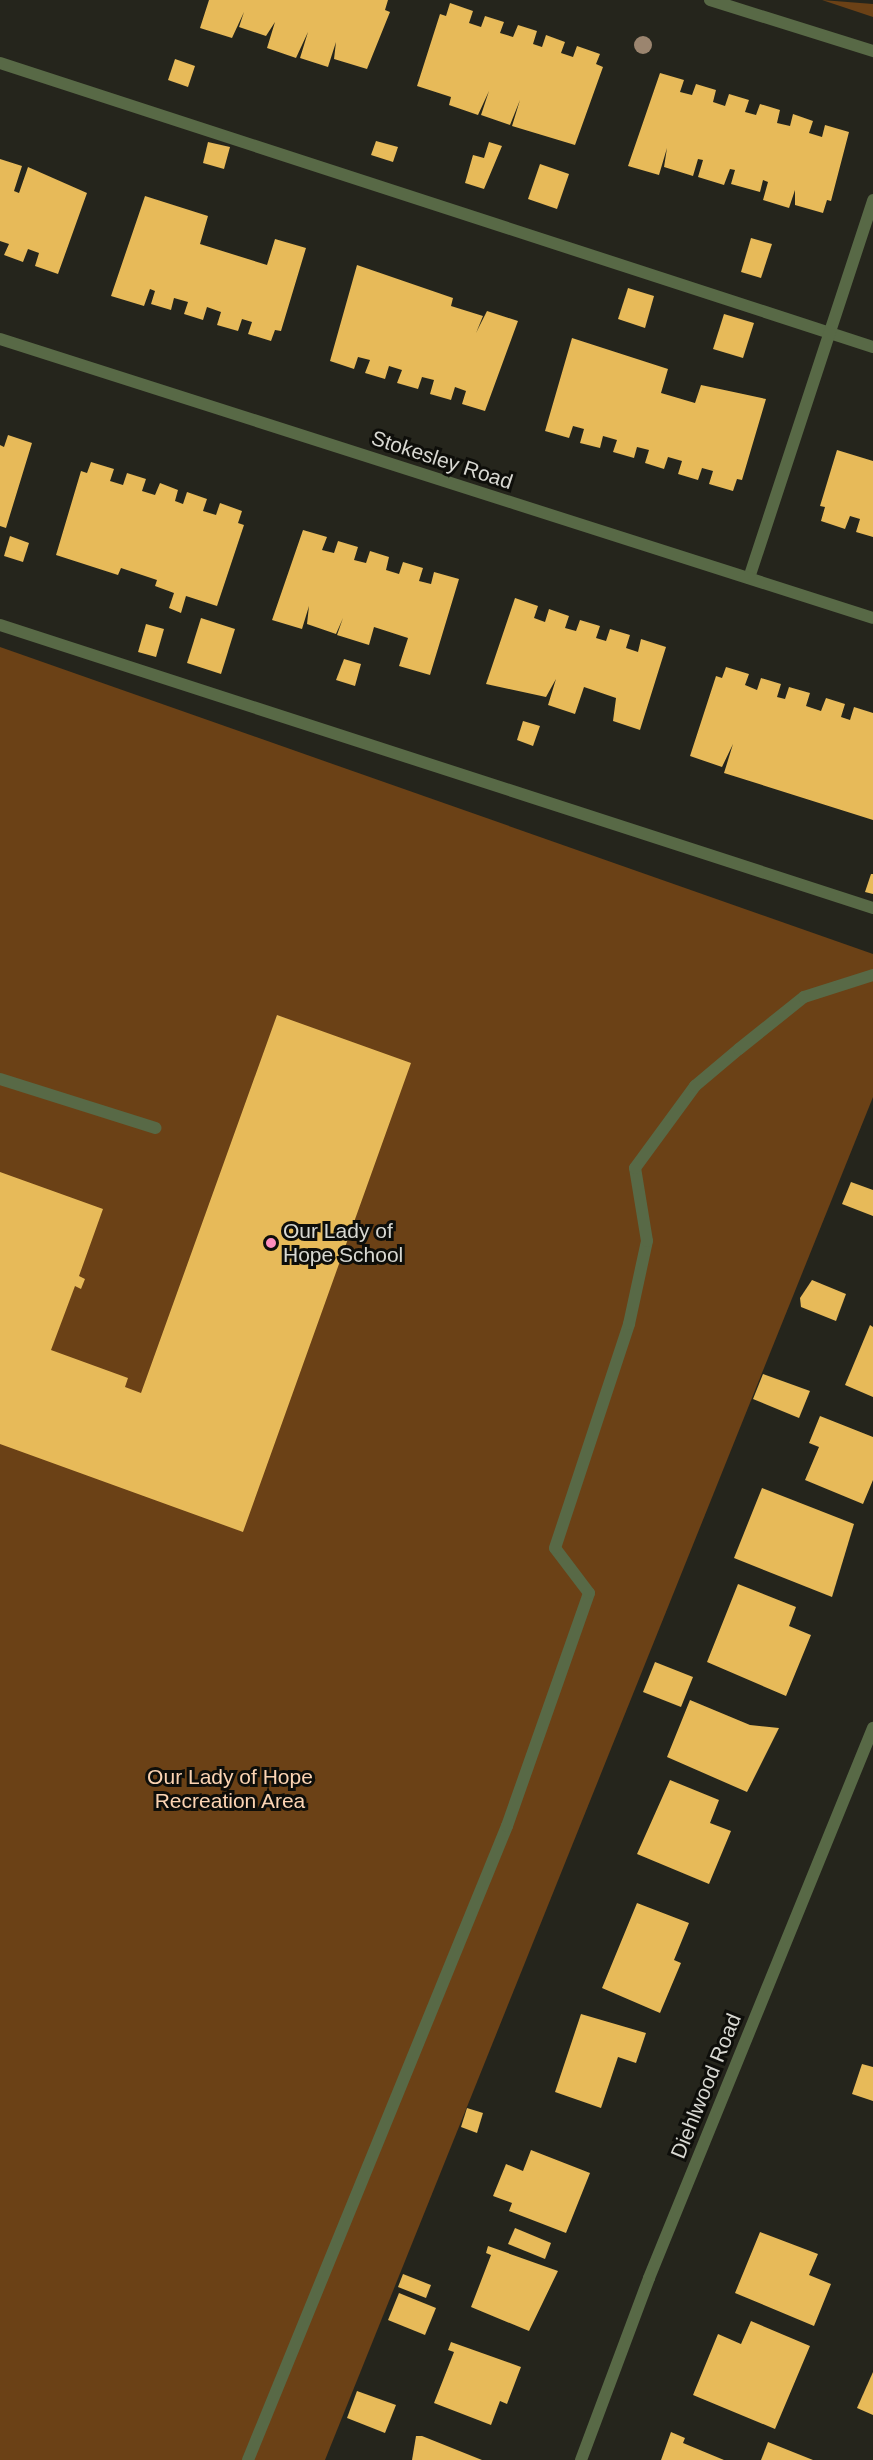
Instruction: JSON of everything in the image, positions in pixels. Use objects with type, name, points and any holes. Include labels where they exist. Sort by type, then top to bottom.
[{"type":"street","points":[[710,0],[873,51]]},
{"type":"street","points":[[0,63],[873,347]]},
{"type":"street","points":[[749,578],[873,200]]},
{"type":"street","name":"Stokesley Road","points":[[0,339],[873,618]]},
{"type":"street","points":[[0,625],[873,908]]},
{"type":"street","points":[[248,2460],[507,1826],[589,1593],[555,1548],[629,1324],[647,1241],[635,1168],[695,1086],[739,1049],[804,997],[873,975]]},
{"type":"street","points":[[0,1079],[154,1128]]},
{"type":"street","name":"Diehlwood Road","points":[[581,2460],[649,2278],[873,1728]]},
{"type":"green space","points":[[822,0],[873,4],[873,17]]},
{"type":"green space","name":"Our Lady of Hope Recreation Area","points":[[0,647],[873,954],[873,1097],[325,2460],[0,2460]]},
{"type":"building","points":[[209,0],[388,0],[385,10],[390,12],[367,69],[334,59],[336,42],[328,67],[300,58],[308,32],[296,58],[267,48],[275,22],[266,36],[239,27],[244,12],[232,38],[200,28]]},
{"type":"building","points":[[450,3],[473,11],[469,23],[481,27],[485,16],[504,22],[500,33],[513,37],[518,25],[537,31],[533,44],[542,47],[546,35],[565,42],[561,53],[573,57],[577,46],[600,54],[596,64],[603,67],[575,145],[512,126],[520,100],[510,125],[481,115],[489,91],[478,115],[449,105],[451,97],[417,86],[440,14],[446,16]]},
{"type":"building","points":[[175,59],[195,66],[188,87],[168,80]]},
{"type":"building","points":[[660,73],[684,80],[680,92],[692,95],[696,84],[716,90],[713,102],[725,106],[729,94],[749,100],[745,112],[756,115],[760,104],[780,110],[777,123],[790,126],[793,114],[813,121],[809,133],[822,137],[825,125],[849,132],[831,201],[827,200],[823,213],[795,205],[795,190],[789,208],[763,200],[768,182],[763,180],[760,192],[731,184],[735,170],[730,169],[724,185],[698,177],[703,160],[698,159],[693,176],[664,167],[667,148],[659,175],[628,166]]},
{"type":"building","points":[[376,141],[398,147],[393,162],[371,155]]},
{"type":"building","points":[[208,142],[230,147],[224,169],[203,163]]},
{"type":"building","points":[[489,142],[502,146],[484,189],[465,183],[473,155],[484,158]]},
{"type":"building","points":[[0,159],[22,166],[14,191],[19,193],[28,167],[87,193],[58,274],[35,266],[39,253],[28,249],[23,262],[4,255],[9,244],[0,241]]},
{"type":"building","points":[[540,164],[569,174],[557,209],[528,199]]},
{"type":"building","points":[[145,196],[208,216],[200,244],[267,265],[275,239],[306,248],[281,331],[275,330],[271,341],[248,334],[252,322],[242,319],[238,331],[217,325],[221,312],[207,307],[203,320],[184,314],[188,302],[174,298],[171,310],[151,304],[155,291],[150,289],[144,306],[111,296]]},
{"type":"building","points":[[751,238],[772,244],[761,278],[741,272]]},
{"type":"building","points":[[357,265],[453,298],[451,306],[483,316],[476,333],[487,311],[518,321],[485,411],[462,404],[466,391],[455,387],[451,400],[430,394],[434,380],[422,377],[418,389],[397,383],[402,370],[389,366],[385,379],[365,373],[370,360],[358,357],[354,369],[330,361]]},
{"type":"building","points":[[628,288],[654,296],[645,328],[618,319]]},
{"type":"building","points":[[724,314],[754,323],[743,358],[713,349]]},
{"type":"building","points":[[572,338],[668,369],[661,393],[695,403],[701,385],[766,399],[742,480],[737,479],[733,491],[709,484],[713,471],[702,468],[698,480],[678,474],[682,461],[668,457],[664,469],[645,463],[649,450],[637,447],[634,458],[613,452],[617,440],[603,436],[600,448],[580,443],[584,429],[573,426],[569,438],[545,431]]},
{"type":"building","points":[[8,435],[32,443],[6,528],[0,526],[0,445],[4,447]]},
{"type":"building","points":[[837,450],[873,461],[873,537],[856,532],[860,519],[850,516],[845,529],[821,521],[825,507],[820,506]]},
{"type":"building","points":[[91,462],[114,469],[110,481],[123,485],[127,473],[146,479],[142,491],[155,495],[160,483],[178,490],[175,501],[183,504],[187,492],[207,499],[203,511],[216,515],[220,503],[242,511],[238,523],[244,525],[217,606],[186,596],[181,613],[169,608],[174,593],[155,586],[157,580],[121,568],[118,575],[56,555],[81,471],[87,473]]},
{"type":"building","points":[[303,530],[327,537],[322,550],[334,553],[338,541],[358,547],[354,560],[366,563],[370,551],[389,557],[386,570],[399,574],[403,562],[423,568],[419,581],[431,584],[434,572],[459,579],[430,675],[399,666],[408,638],[374,627],[369,645],[337,635],[343,618],[336,634],[307,624],[309,606],[302,629],[272,620]]},
{"type":"building","points":[[10,536],[29,543],[23,562],[4,556]]},
{"type":"building","points":[[515,598],[538,606],[534,618],[545,622],[549,609],[569,616],[565,628],[576,631],[580,620],[600,626],[596,638],[606,641],[610,629],[630,635],[626,648],[638,652],[641,639],[666,647],[640,730],[613,721],[616,698],[584,687],[575,714],[548,705],[556,679],[546,697],[486,684]]},
{"type":"building","points":[[201,618],[235,629],[221,674],[187,663]]},
{"type":"building","points":[[146,624],[164,629],[156,657],[138,652]]},
{"type":"building","points":[[344,659],[361,664],[355,686],[336,680]]},
{"type":"building","points":[[726,667],[749,674],[745,685],[757,690],[761,678],[781,684],[777,697],[785,699],[789,687],[810,693],[806,706],[821,711],[826,698],[845,704],[841,717],[850,720],[854,707],[873,713],[873,820],[724,773],[733,744],[722,767],[690,756],[716,676],[722,678]]},
{"type":"building","points":[[523,721],[540,726],[533,746],[517,740]]},
{"type":"building","points":[[871,874],[873,874],[873,894],[865,892]]},
{"type":"building","name":"Our Lady of Hope School","points":[[277,1015],[411,1063],[243,1532],[0,1444],[0,1172],[103,1209],[79,1276],[85,1279],[81,1289],[75,1286],[51,1350],[128,1378],[125,1387],[141,1393]]},
{"type":"building","points":[[851,1182],[873,1190],[873,1216],[842,1204]]},
{"type":"building","points":[[812,1280],[846,1294],[836,1321],[801,1307],[800,1298]]},
{"type":"building","points":[[870,1325],[873,1327],[873,1397],[845,1385]]},
{"type":"building","points":[[763,1374],[810,1391],[799,1418],[753,1399]]},
{"type":"building","points":[[820,1416],[873,1437],[873,1480],[863,1504],[805,1480],[819,1447],[809,1443]]},
{"type":"building","points":[[762,1488],[854,1524],[832,1597],[734,1558]]},
{"type":"building","points":[[738,1584],[796,1607],[789,1626],[811,1635],[786,1696],[707,1662]]},
{"type":"building","points":[[655,1662],[693,1677],[681,1707],[643,1692]]},
{"type":"building","points":[[690,1700],[750,1725],[779,1728],[747,1792],[667,1757]]},
{"type":"building","points":[[670,1780],[719,1800],[710,1823],[731,1831],[709,1884],[637,1854]]},
{"type":"building","points":[[637,1903],[689,1923],[674,1960],[681,1963],[660,2013],[602,1988]]},
{"type":"building","points":[[581,2014],[646,2033],[636,2063],[618,2057],[601,2108],[555,2092]]},
{"type":"building","points":[[862,2064],[873,2067],[873,2101],[852,2094]]},
{"type":"building","points":[[467,2108],[483,2113],[477,2133],[461,2127]]},
{"type":"building","points":[[531,2150],[590,2173],[566,2233],[509,2211],[512,2203],[493,2196],[506,2164],[523,2171]]},
{"type":"building","points":[[515,2228],[551,2243],[545,2259],[508,2244]]},
{"type":"building","points":[[760,2232],[818,2254],[809,2275],[831,2284],[814,2326],[735,2293]]},
{"type":"building","points":[[488,2246],[558,2271],[529,2331],[471,2307],[491,2255],[486,2253]]},
{"type":"building","points":[[403,2274],[431,2285],[426,2298],[398,2287]]},
{"type":"building","points":[[399,2293],[436,2308],[425,2335],[388,2320]]},
{"type":"building","points":[[751,2321],[810,2346],[775,2429],[693,2395],[718,2334],[741,2344]]},
{"type":"building","points":[[451,2342],[521,2367],[507,2404],[500,2401],[491,2425],[434,2403],[454,2352],[448,2350]]},
{"type":"building","points":[[873,2372],[873,2415],[857,2408]]},
{"type":"building","points":[[357,2391],[396,2405],[385,2433],[347,2418]]},
{"type":"building","points":[[671,2432],[685,2438],[683,2443],[724,2460],[661,2460]]},
{"type":"building","points":[[416,2436],[422,2436],[482,2460],[412,2460]]},
{"type":"building","points":[[768,2442],[813,2460],[761,2460]]},
{"type":"place","name":"Our Lady of Hope School","points":[[271,1243]]}]
